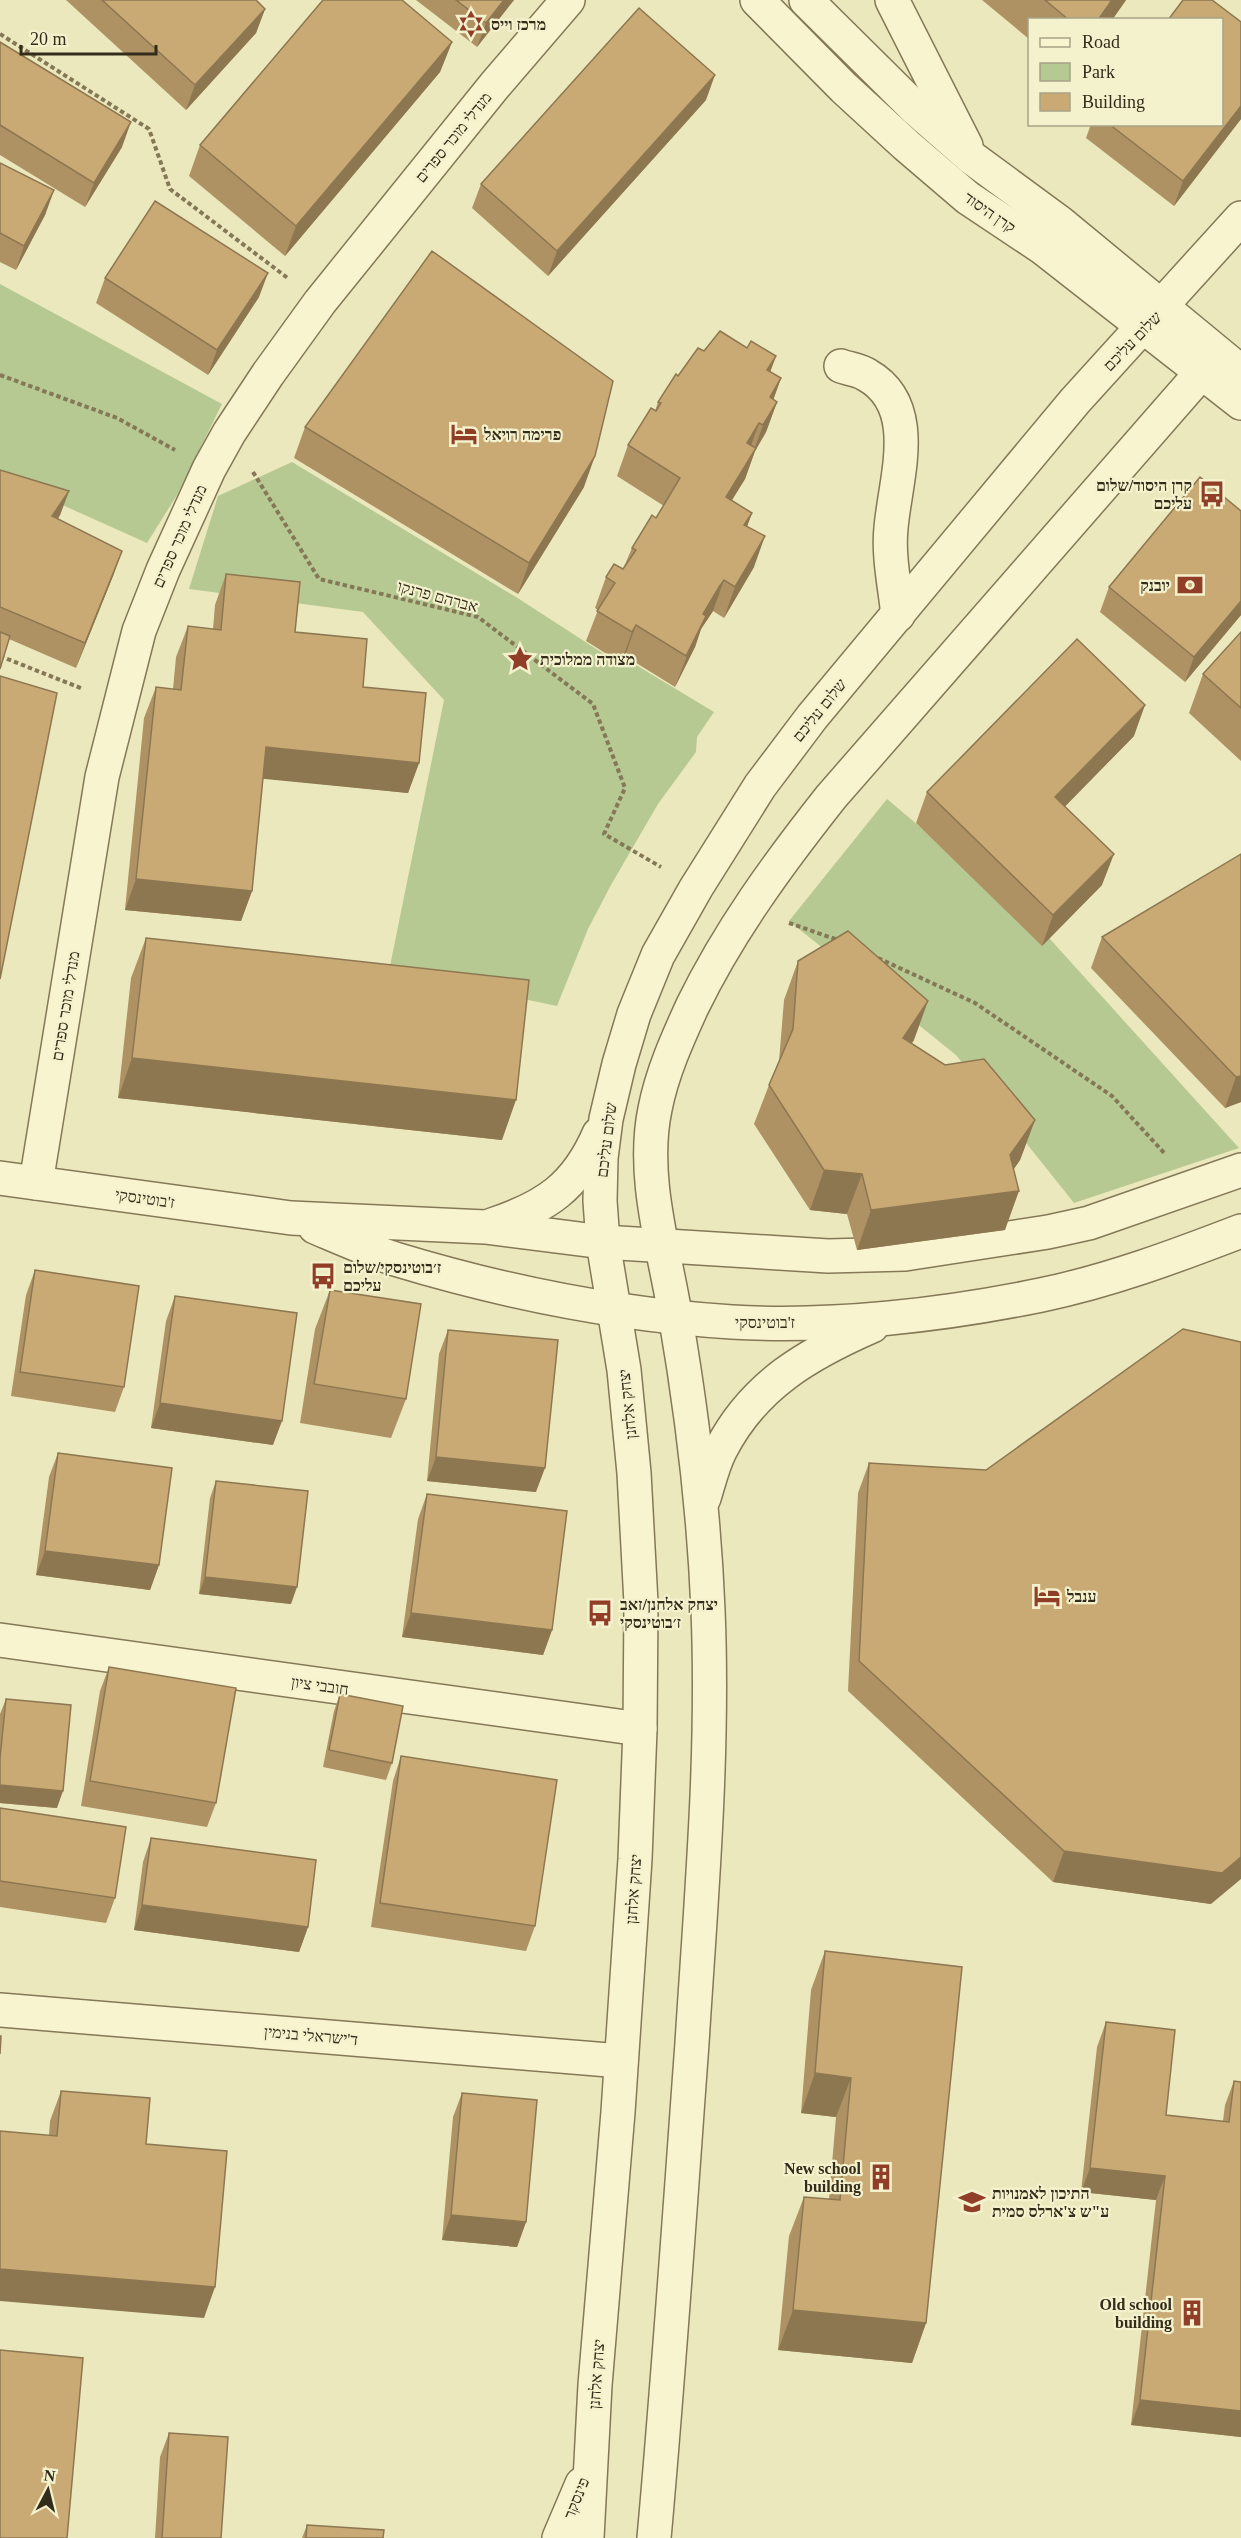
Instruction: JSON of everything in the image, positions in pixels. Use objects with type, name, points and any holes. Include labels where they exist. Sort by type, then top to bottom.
[{"type":"street","name":"מנדלי מוכר ספרים","points":[[36,1183],[102,777],[119,704],[143,621],[163,570],[209,469],[229,433],[320,302],[495,85],[568,0]]},
{"type":"street","name":"קרן היסוד","points":[[757,0],[844,88],[914,153],[968,198],[1152,317]]},
{"type":"street","name":"קרן היסוד","points":[[806,0],[915,108],[972,158],[1059,222],[1152,317]]},
{"type":"street","points":[[892,0],[972,158]]},
{"type":"street","points":[[1241,218],[1152,317],[1241,372]]},
{"type":"street","name":"שלום עליכם","points":[[603,1242],[600,1169],[606,1119],[634,1014],[658,955],[696,888],[760,786],[812,717],[1075,401],[1152,317],[1202,372]]},
{"type":"street","points":[[841,366],[867,374],[884,387],[895,407],[902,433],[891,530],[898,615]]},
{"type":"street","points":[[654,2538],[670,2370],[704,1857],[709,1721],[708,1612],[701,1505],[676,1317],[663,1246],[650,1148],[654,1110],[679,1035],[710,971],[747,908],[831,797],[1202,372],[1241,403]]},
{"type":"street","points":[[485,1227],[534,1209],[555,1197],[582,1166],[606,1119]]},
{"type":"street","name":"ז'בוטינסקי","points":[[0,1178],[291,1218],[485,1227],[603,1242],[828,1256],[905,1254],[979,1244],[1078,1225],[1241,1170]]},
{"type":"street","name":"ז'בוטינסקי","points":[[291,1218],[393,1258],[502,1287],[615,1311],[733,1323],[892,1317],[964,1309],[1042,1295],[1125,1272],[1239,1235]]},
{"type":"street","name":"יצחק אלחנן","points":[[587,2538],[635,1859],[640,1729],[641,1603],[634,1473],[624,1370],[603,1242]]},
{"type":"street","points":[[701,1505],[720,1451],[745,1410],[781,1375],[828,1346],[892,1317]]},
{"type":"street","name":"חובבי ציון","points":[[0,1640],[640,1729]]},
{"type":"street","name":"ד'ישראלי בנימין","points":[[0,2010],[621,2061]]},
{"type":"street","name":"פינסקר","points":[[559,2538],[591,2457]]},
{"type":"path","points":[[0,34],[149,129],[170,189],[320,302]]},
{"type":"path","points":[[0,375],[117,418],[209,469]]},
{"type":"path","name":"אברהם פרנקו","points":[[229,433],[319,579],[478,617],[593,704],[626,788],[604,834],[696,888]]},
{"type":"path","points":[[0,656],[119,704]]},
{"type":"path","points":[[747,908],[843,942]]},
{"type":"path","points":[[873,956],[975,1003],[1112,1096],[1195,1187]]},
{"type":"green space","points":[[0,284],[222,404],[177,495],[147,543],[0,477]]},
{"type":"green space","points":[[292,462],[516,597],[621,665],[626,659],[714,712],[697,737],[696,752],[658,804],[611,885],[588,929],[557,1006],[389,971],[444,700],[363,612],[189,589],[218,496]]},
{"type":"green space","points":[[887,799],[1040,928],[1239,1148],[1074,1203],[956,1055],[789,921]]},
{"type":"building","points":[[102,0],[256,0],[265,9],[195,85]]},
{"type":"building","points":[[323,0],[402,0],[452,42],[296,226],[200,145]]},
{"type":"building","points":[[456,0],[504,0],[486,23]]},
{"type":"building","points":[[1045,0],[1112,0],[1099,18],[1067,18]]},
{"type":"building","points":[[1183,0],[1212,0],[1241,22],[1241,106],[1183,181],[1112,126],[1223,126],[1223,18],[1170,18]]},
{"type":"building","points":[[639,8],[715,75],[557,251],[481,184]]},
{"type":"building","points":[[0,42],[131,122],[94,183],[0,125]]},
{"type":"building","points":[[0,163],[54,190],[24,246],[0,233]]},
{"type":"building","points":[[155,201],[268,273],[217,350],[105,278]]},
{"type":"building","points":[[432,251],[613,381],[595,456],[529,563],[305,427]]},
{"type":"building","points":[[720,331],[747,348],[751,341],[776,356],[767,370],[781,378],[770,397],[777,402],[763,425],[759,423],[747,443],[756,448],[726,497],[752,513],[744,525],[765,536],[735,587],[724,580],[719,587],[703,614],[706,616],[686,656],[636,625],[632,632],[597,611],[615,583],[606,577],[614,564],[623,569],[636,550],[632,548],[652,515],[656,518],[680,478],[628,445],[651,408],[656,411],[661,403],[658,402],[676,374],[678,376],[698,348],[704,351]]},
{"type":"building","points":[[0,470],[69,491],[52,516],[122,551],[85,643],[0,607]]},
{"type":"building","points":[[1200,477],[1241,511],[1241,601],[1194,657],[1109,587]]},
{"type":"building","points":[[226,574],[300,582],[295,632],[367,639],[363,687],[426,693],[419,763],[266,747],[252,891],[136,879],[156,687],[181,690],[188,626],[221,630]]},
{"type":"building","points":[[0,632],[10,636],[0,669]]},
{"type":"building","points":[[1241,632],[1241,708],[1203,674]]},
{"type":"building","points":[[1077,639],[1145,705],[1055,797],[1114,854],[1053,915],[927,792]]},
{"type":"building","points":[[0,676],[57,693],[0,979]]},
{"type":"building","points":[[1241,854],[1241,1076],[1236,1077],[1102,937]]},
{"type":"building","points":[[848,931],[928,1001],[903,1038],[945,1065],[984,1059],[1035,1120],[1010,1155],[1019,1191],[871,1210],[862,1174],[824,1170],[769,1085],[793,1029],[798,961]]},
{"type":"building","points":[[146,938],[529,980],[516,1100],[132,1058]]},
{"type":"building","points":[[35,1270],[139,1286],[124,1387],[20,1372]]},
{"type":"building","points":[[330,1290],[421,1304],[406,1399],[314,1384]]},
{"type":"building","points":[[175,1296],[297,1313],[282,1421],[160,1403]]},
{"type":"building","name":"ענבל","points":[[1183,1329],[1241,1342],[1241,1857],[1222,1873],[1064,1851],[859,1661],[869,1463],[986,1470]]},
{"type":"building","points":[[448,1330],[558,1340],[545,1468],[436,1457]]},
{"type":"building","points":[[58,1453],[172,1468],[159,1565],[45,1551]]},
{"type":"building","points":[[216,1481],[308,1491],[297,1587],[205,1577]]},
{"type":"building","points":[[427,1494],[567,1511],[552,1630],[411,1613]]},
{"type":"building","points":[[109,1667],[236,1688],[216,1803],[90,1781]]},
{"type":"building","points":[[340,1694],[403,1706],[392,1763],[329,1750]]},
{"type":"building","points":[[6,1699],[71,1705],[63,1791],[0,1785],[0,1758]]},
{"type":"building","points":[[401,1756],[557,1780],[535,1926],[380,1903]]},
{"type":"building","points":[[0,1808],[126,1827],[115,1898],[0,1881]]},
{"type":"building","points":[[151,1838],[316,1860],[308,1927],[142,1905]]},
{"type":"building","name":"New school building","points":[[825,1951],[962,1967],[926,2323],[793,2310],[804,2197],[840,2200],[851,2078],[815,2073]]},
{"type":"building","name":"Old school building","points":[[1106,2022],[1175,2030],[1166,2115],[1229,2122],[1234,2081],[1241,2082],[1241,2411],[1140,2400],[1165,2176],[1090,2168]]},
{"type":"building","points":[[61,2091],[150,2098],[146,2144],[227,2151],[215,2287],[0,2269],[0,2131],[57,2136]]},
{"type":"building","points":[[462,2093],[537,2100],[526,2222],[451,2215]]},
{"type":"building","points":[[0,2350],[83,2358],[67,2538],[0,2538]]},
{"type":"building","points":[[169,2433],[228,2437],[221,2538],[162,2538]]},
{"type":"building","points":[[307,2525],[384,2530],[383,2538],[306,2538]]},
{"type":"place","name":"מרכז וייס","points":[[471,24]]},
{"type":"place","name":"פרימה רויאל","points":[[464,434]]},
{"type":"place","name":"קרן היסוד/שלום עליכם","points":[[1212,494]]},
{"type":"place","name":"יובנק","points":[[1190,585]]},
{"type":"place","name":"מצודה ממלוכית","points":[[520,659]]},
{"type":"place","name":"ז׳בוטינסקי/שלום עליכם","points":[[323,1276]]},
{"type":"place","name":"ענבל","points":[[1047,1596]]},
{"type":"place","name":"יצחק אלחנן/זאב ז׳בוטינסקי","points":[[600,1613]]},
{"type":"place","name":"New school building","points":[[881,2177]]},
{"type":"place","name":"התיכון לאמנויות ע\"ש צ'ארלס סמית","points":[[972,2202]]},
{"type":"place","name":"Old school building","points":[[1192,2313]]}]
